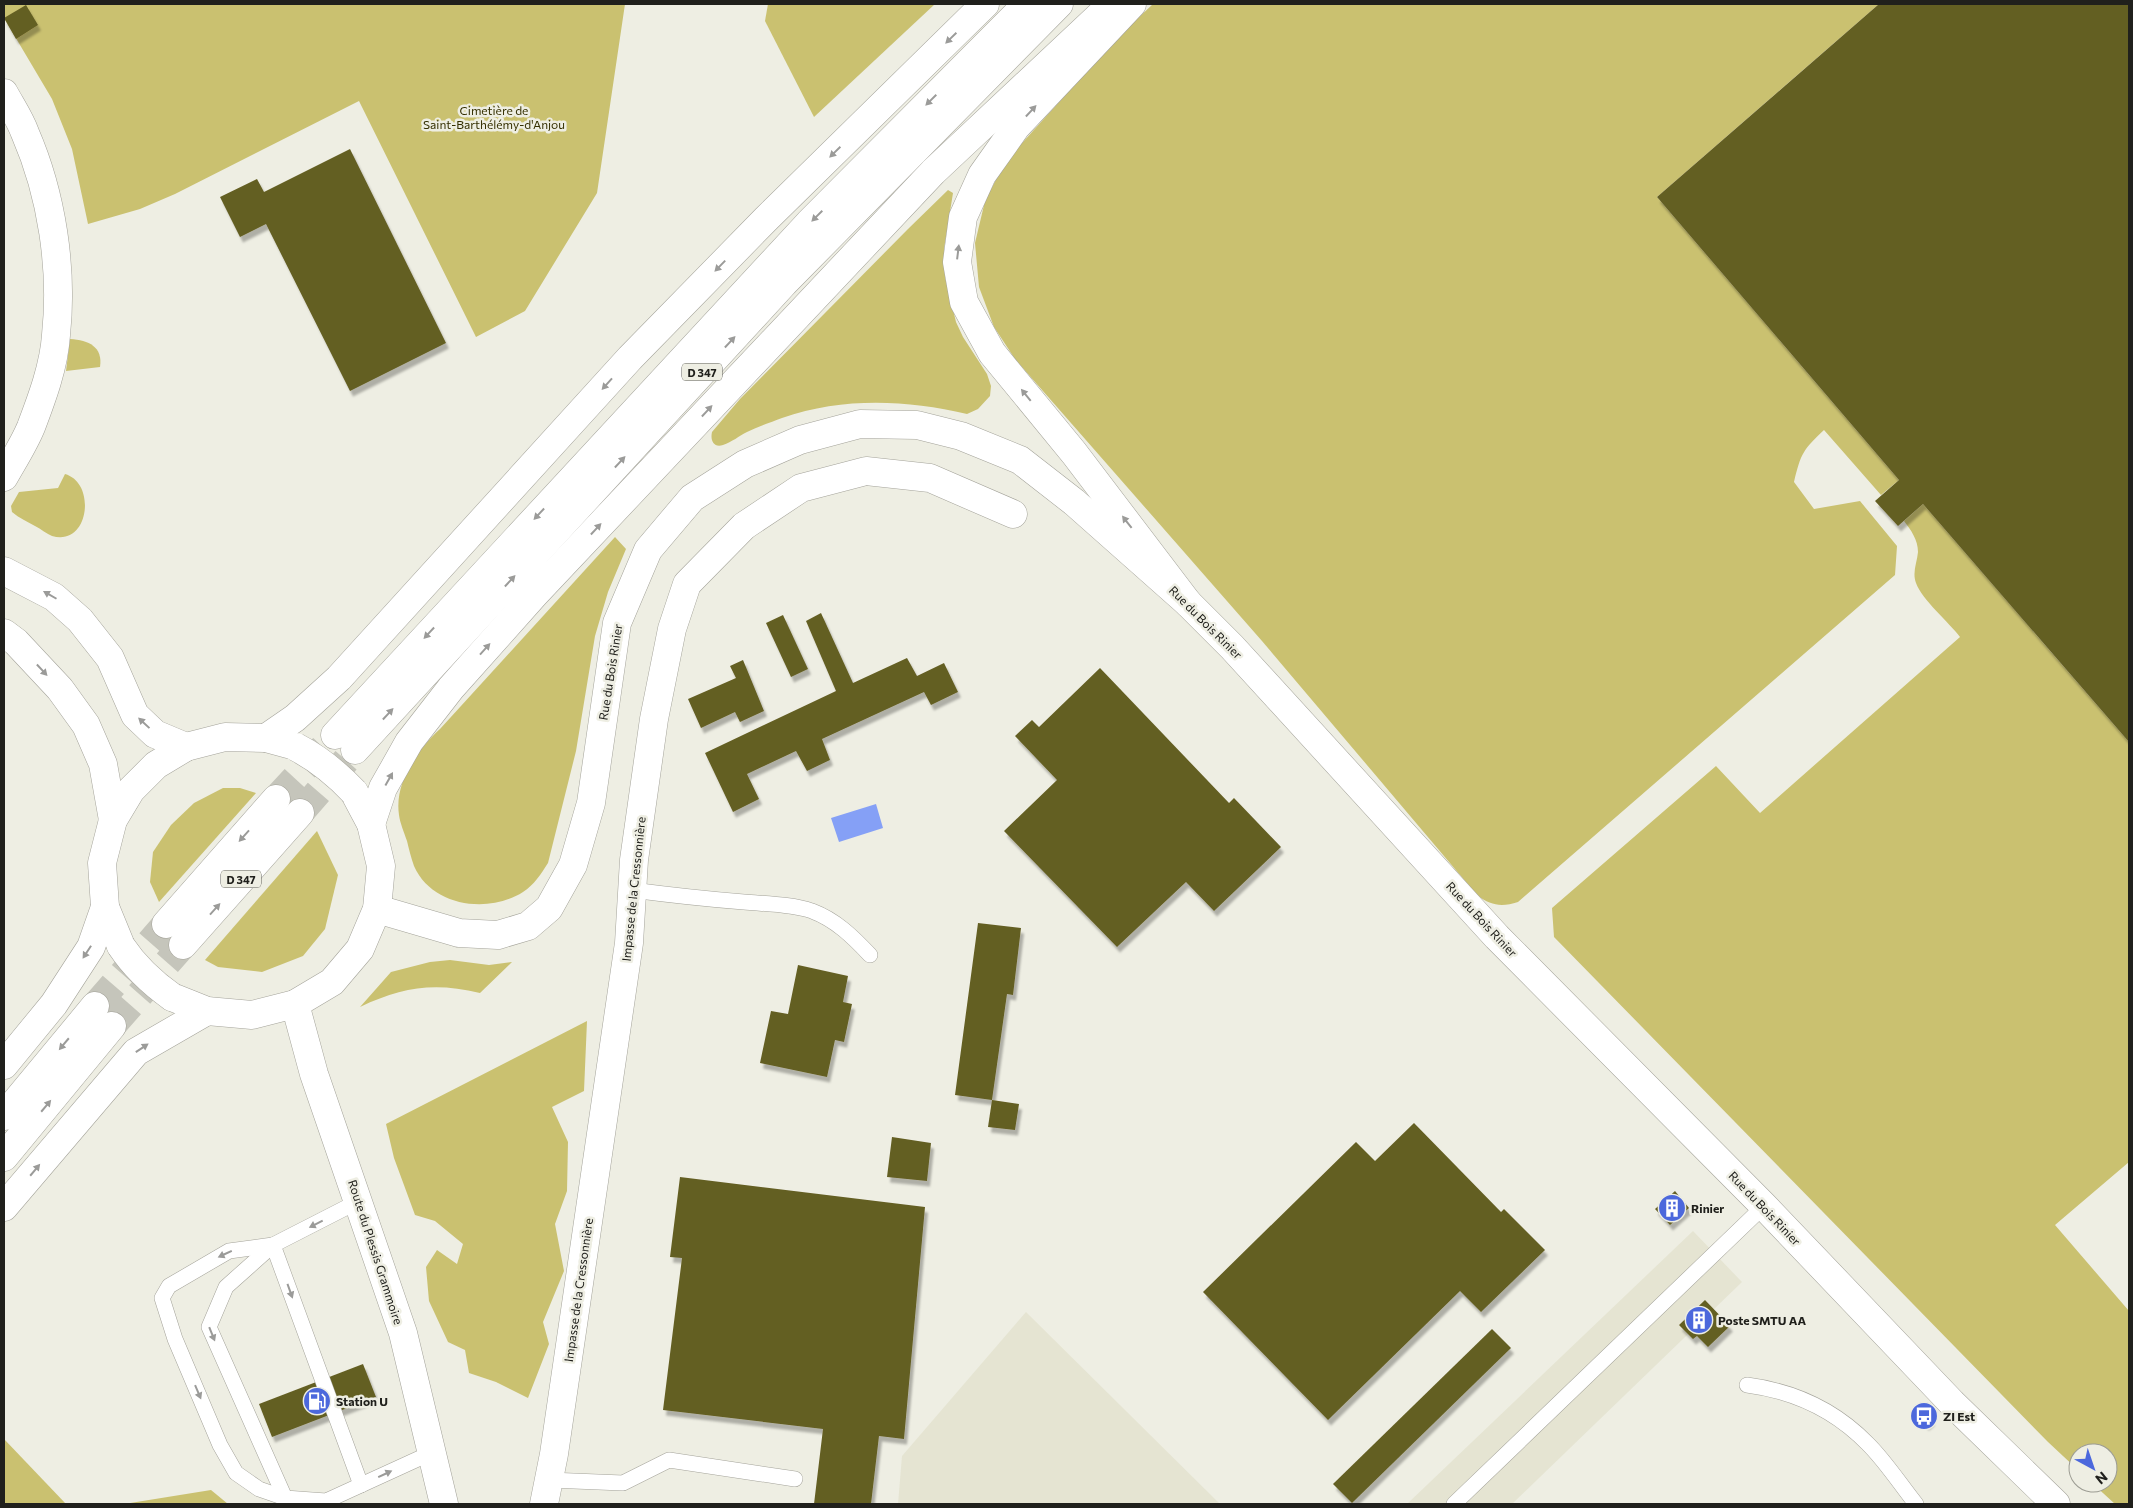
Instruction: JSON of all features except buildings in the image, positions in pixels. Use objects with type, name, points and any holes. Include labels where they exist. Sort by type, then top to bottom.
[{"type":"main road","points":[[266,738],[295,718],[339,678],[630,358],[766,219],[986,4]]},
{"type":"main road","name":"D 347","points":[[1027,4],[809,223],[345,742],[784,283],[1059,4]]},
{"type":"main road","points":[[372,824],[383,788],[409,742],[451,688],[534,595],[933,172],[1112,4]]},
{"type":"main road","points":[[1132,4],[1016,127],[982,175],[963,217],[957,262],[964,302],[992,353],[1074,454],[1188,602]]},
{"type":"main road","points":[[4,93],[25,133],[42,182],[53,233],[58,293],[56,337],[45,388],[30,429],[4,477]]},
{"type":"main road","name":"Rue du Bois Rinier","points":[[376,909],[459,933],[498,935],[528,926],[549,908],[573,865],[591,803],[616,623],[648,550],[692,498],[744,464],[800,440],[860,424],[917,425],[961,436],[1020,460],[1074,502],[1188,602],[1232,647],[1497,937],[1764,1206],[1946,1396],[2056,1504]]},
{"type":"main road","name":"Impasse de la Cressonnière","points":[[546,1492],[629,943],[634,860],[654,719],[672,629],[687,584],[744,526],[801,488],[866,471],[930,478],[1013,514]]},
{"type":"main road","points":[[4,571],[54,597],[80,620],[110,658],[134,715],[155,734],[186,747]]},
{"type":"main road","points":[[4,633],[16,642],[60,689],[86,725],[103,764],[113,820]]},
{"type":"main road","points":[[225,736],[266,738],[296,747],[318,758],[354,792],[372,824],[380,866],[376,909],[360,949],[332,982],[295,1004],[252,1015],[207,1011],[172,997],[152,983],[134,965],[121,946],[105,907],[102,863],[113,820],[131,790],[156,765],[186,747],[225,736]]},
{"type":"main road","name":"D 347","points":[[166,924],[276,800]]},
{"type":"main road","name":"D 347","points":[[183,945],[300,813]]},
{"type":"main road","points":[[4,1065],[54,1004],[91,947],[105,907]]},
{"type":"main road","name":"Route du Plessis Grammoire","points":[[295,1004],[314,1074],[403,1333],[444,1504]]},
{"type":"main road","points":[[4,1207],[136,1052],[207,1011]]},
{"type":"main road","points":[[4,1116],[103,1016],[4,1157]]},
{"type":"lane","points":[[632,890],[680,897],[791,906],[813,912],[833,921],[853,936],[870,956]]},
{"type":"lane","points":[[285,1498],[208,1327],[226,1287],[273,1245],[359,1201]]},
{"type":"lane","points":[[1454,1504],[1764,1206]]},
{"type":"lane","points":[[273,1245],[361,1485]]},
{"type":"lane","points":[[273,1245],[229,1251],[169,1286],[162,1298],[175,1339],[220,1445],[236,1473],[259,1489],[285,1498],[326,1501],[431,1452]]},
{"type":"lane","points":[[1746,1385],[1770,1388],[1794,1395],[1816,1405],[1844,1422],[1869,1445],[1916,1504]]},
{"type":"lane","points":[[546,1492],[623,1483],[668,1460],[795,1479]]},
{"type":"shaded area","points":[[1693,1231],[1742,1282],[1512,1504],[1407,1504]]},
{"type":"shaded area","points":[[1026,1312],[1220,1504],[898,1504],[902,1456]]},
{"type":"green space","name":"Cimetière de Saint-Barthélémy-d'Anjou","points":[[4,4],[625,4],[597,193],[525,311],[476,337],[359,101],[175,194],[140,209],[88,224],[72,149],[52,99],[4,18]]},
{"type":"green space","points":[[768,4],[935,4],[814,117],[765,21]]},
{"type":"green space","points":[[1153,4],[1879,4],[1657,197],[1899,480],[1881,495],[1824,430],[1811,442],[1804,453],[1794,482],[1814,509],[1860,501],[1897,546],[1895,575],[1518,902],[1507,905],[1497,904],[1477,895],[1262,641],[1015,359],[994,327],[979,287],[975,243],[985,201],[1005,162],[1116,39]]},
{"type":"green space","points":[[948,190],[953,193],[944,249],[945,277],[956,322],[963,337],[987,374],[991,386],[990,396],[978,409],[967,414],[921,406],[874,403],[851,404],[805,411],[747,432],[726,444],[715,445],[712,441],[712,432],[740,399]]},
{"type":"green space","points":[[70,339],[83,341],[93,346],[99,354],[100,367],[66,371]]},
{"type":"green space","points":[[65,474],[75,480],[82,489],[85,500],[81,524],[74,532],[64,537],[52,536],[12,512],[11,506],[19,492],[58,488]]},
{"type":"green space","points":[[1923,504],[2129,742],[2129,1162],[2055,1225],[2129,1311],[2129,1504],[2115,1504],[2103,1493],[2118,1493],[2118,1443],[2068,1443],[2068,1461],[1554,937],[1552,908],[1716,766],[1760,813],[1960,637],[1919,590],[1915,579],[1917,543],[1904,521]]},
{"type":"green space","points":[[615,537],[626,549],[608,592],[595,636],[576,751],[548,863],[531,886],[509,899],[494,903],[478,904],[462,903],[447,898],[422,880],[414,866],[401,824],[398,803],[400,790],[409,767],[432,737]]},
{"type":"green space","points":[[223,788],[240,788],[256,793],[159,902],[150,882],[153,852],[171,825],[194,803]]},
{"type":"green space","points":[[317,831],[338,875],[325,929],[303,956],[262,972],[218,967],[205,960]]},
{"type":"green space","points":[[450,960],[489,965],[512,962],[480,993],[448,988],[418,988],[390,995],[360,1007],[391,972],[430,962]]},
{"type":"green space","points":[[587,1021],[584,1091],[552,1107],[568,1142],[567,1191],[555,1224],[564,1271],[543,1322],[549,1344],[528,1398],[496,1382],[469,1373],[465,1350],[448,1342],[429,1301],[426,1267],[437,1250],[457,1264],[463,1244],[435,1221],[415,1215],[394,1158],[386,1124]]},
{"type":"green space","points":[[4,1439],[66,1504],[4,1504]]},
{"type":"green space","points":[[211,1490],[228,1504],[124,1504]]},
{"type":"water","points":[[876,804],[883,828],[839,842],[831,818]]},
{"type":"tunnel","points":[[276,799],[335,735]]},
{"type":"tunnel","points":[[300,813],[355,750]]},
{"type":"tunnel","points":[[95,1006],[166,924]]},
{"type":"tunnel","points":[[112,1026],[183,945]]},
{"type":"place","name":"Rinier","points":[[1672,1208]]},
{"type":"place","name":"Poste SMTU AA","points":[[1699,1320]]},
{"type":"place","name":"Station U","points":[[317,1401]]},
{"type":"place","name":"ZI Est","points":[[1924,1416]]}]
